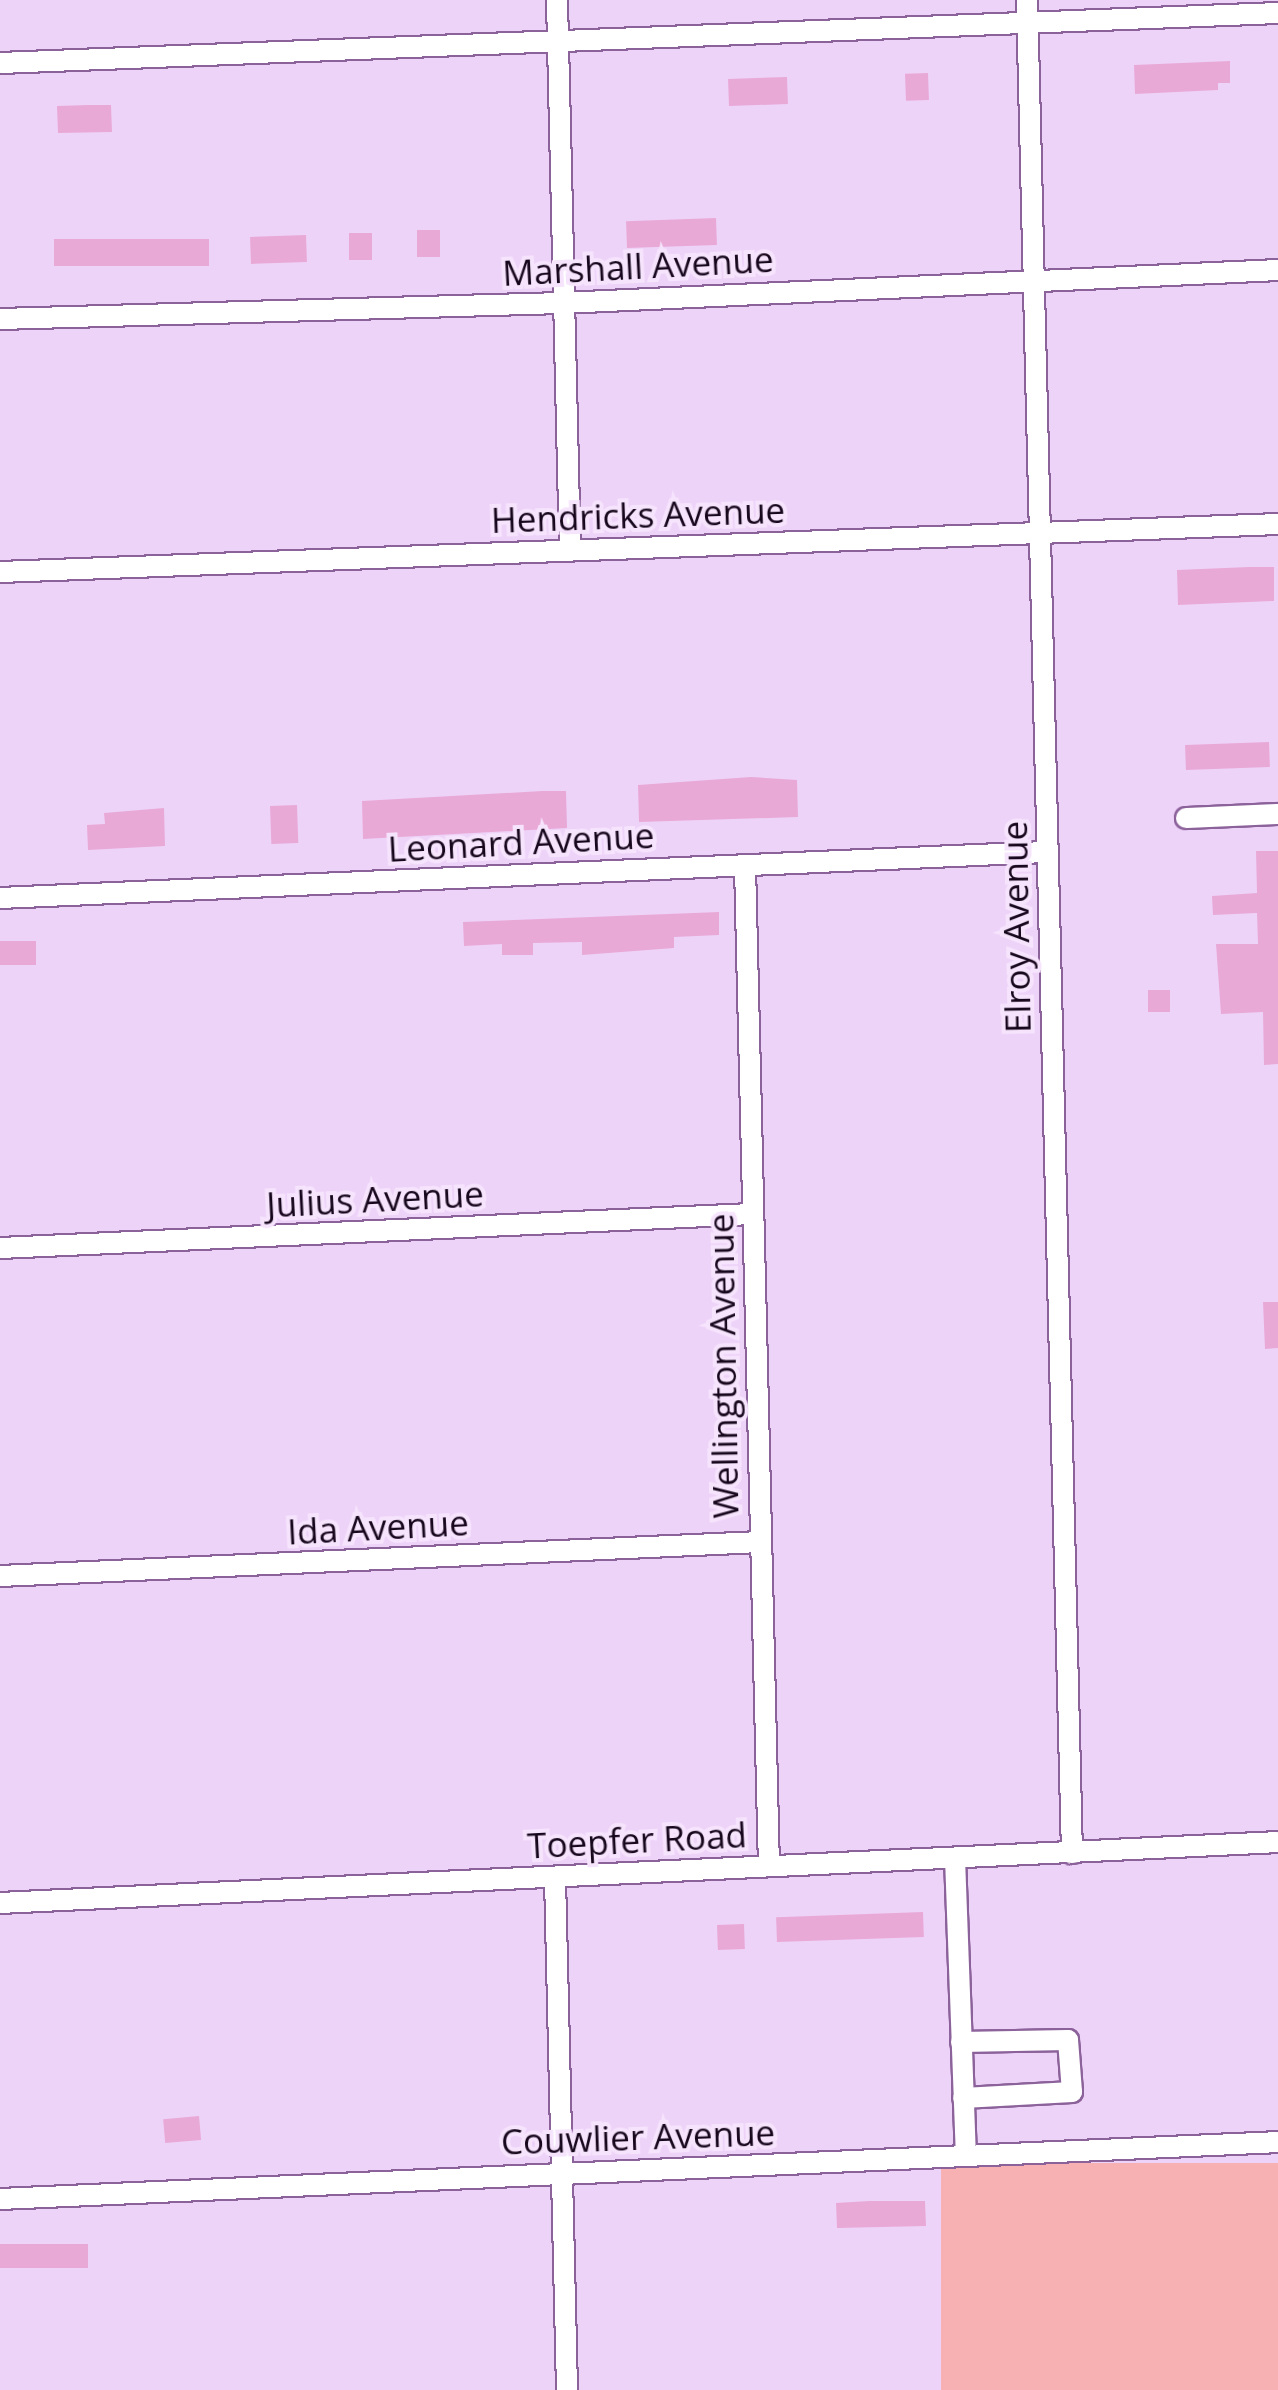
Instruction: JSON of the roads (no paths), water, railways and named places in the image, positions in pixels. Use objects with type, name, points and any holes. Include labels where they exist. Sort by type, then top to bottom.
[{"type":"street","points":[[557,0],[570,550]]},
{"type":"street","points":[[0,63],[558,42],[1028,11],[1278,13]]},
{"type":"street","name":"Elroy Avenue","points":[[1028,11],[1072,1852]]},
{"type":"street","name":"Marshall Avenue","points":[[0,319],[564,303],[1278,270]]},
{"type":"street","name":"Hendricks Avenue","points":[[0,572],[1278,524]]},
{"type":"street","points":[[1186,818],[1278,814]]},
{"type":"street","name":"Leonard Avenue","points":[[0,898],[1046,852]]},
{"type":"street","name":"Wellington Avenue","points":[[745,865],[769,1866]]},
{"type":"street","name":"Julius Avenue","points":[[0,1248],[753,1214]]},
{"type":"street","name":"Ida Avenue","points":[[0,1576],[759,1542]]},
{"type":"street","name":"Toepfer Road","points":[[0,1902],[1278,1842]]},
{"type":"street","points":[[955,1858],[966,2156]]},
{"type":"street","points":[[554,1877],[567,2390]]},
{"type":"street","points":[[961,2042],[1068,2040],[1072,2092],[963,2098]]},
{"type":"street","name":"Couwlier Avenue","points":[[0,2198],[1278,2142]]}]
